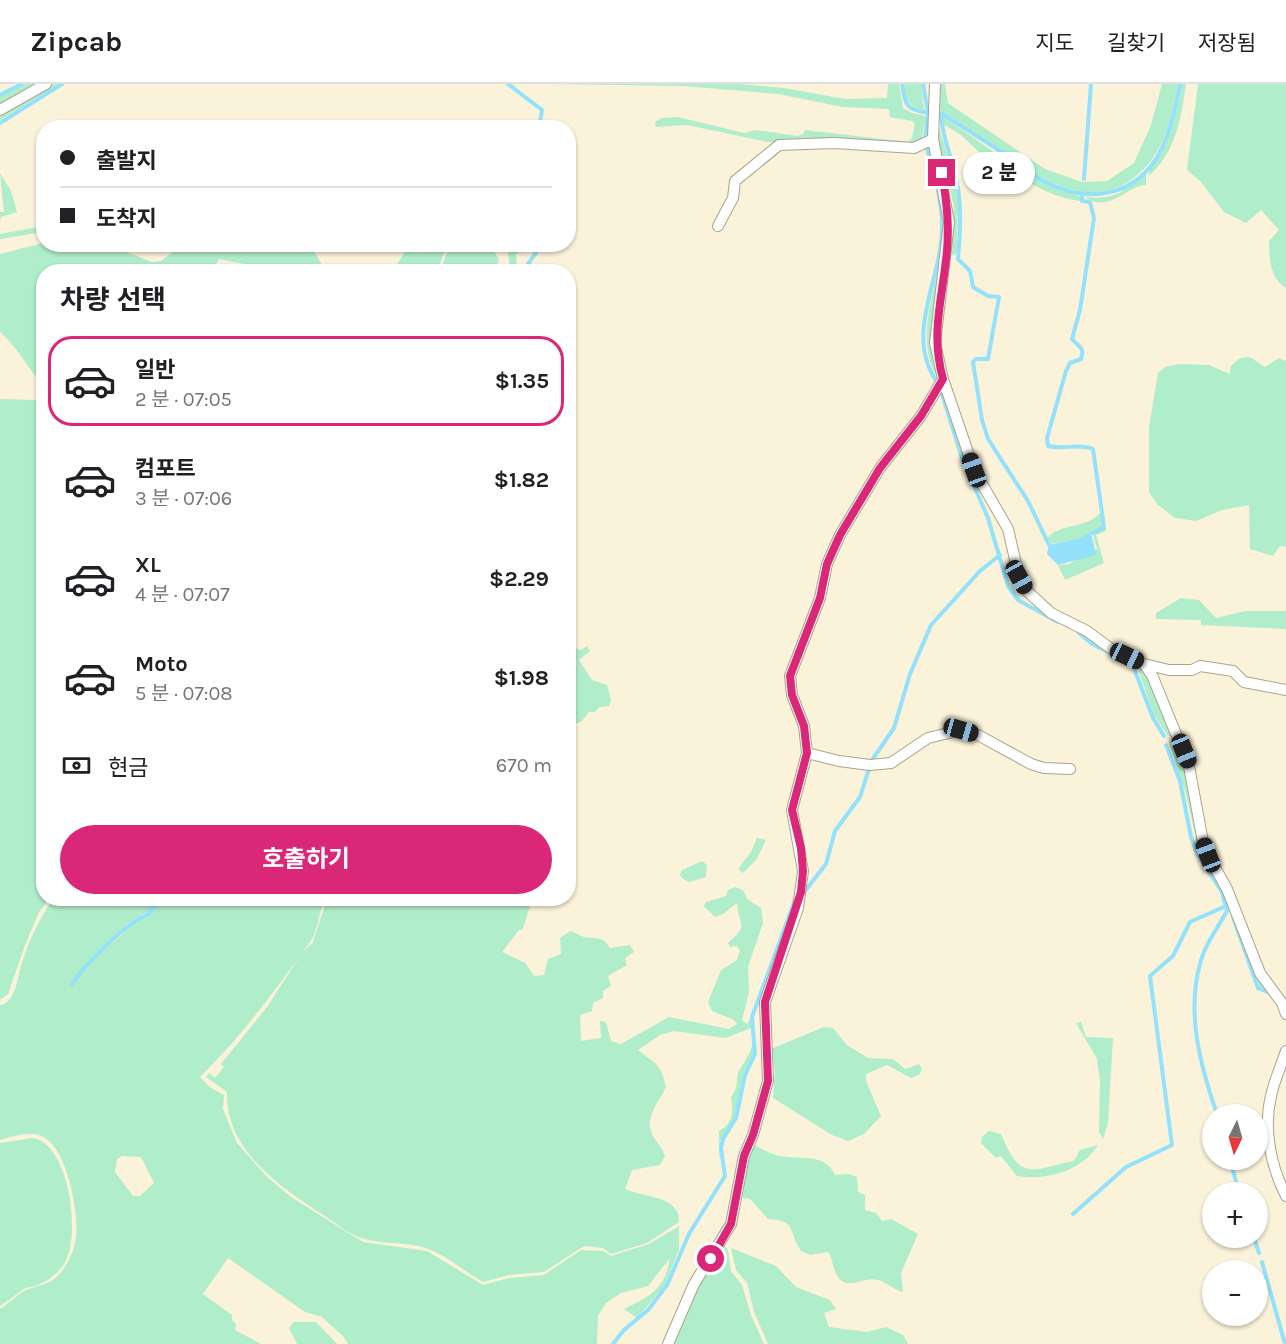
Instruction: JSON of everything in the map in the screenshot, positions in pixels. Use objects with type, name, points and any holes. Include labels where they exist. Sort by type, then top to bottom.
[{"type":"street","points":[[0,110],[46,84]]},
{"type":"street","points":[[935,84],[933,139],[948,204],[949,222],[936,326],[937,358],[974,470],[1008,529],[1019,577],[1027,591],[1051,613],[1087,632],[1110,648],[1144,664],[1169,670],[1192,670],[1200,666],[1233,671],[1244,682],[1286,690]]},
{"type":"street","points":[[718,226],[733,198],[735,181],[779,145],[834,143],[914,148],[933,139]]},
{"type":"street","points":[[668,1344],[694,1284],[731,1224],[744,1156],[753,1135],[768,1081],[765,1002],[801,892],[803,871],[801,848],[792,810],[807,753],[804,726],[792,695],[790,676],[820,598],[827,564],[840,535],[874,477],[921,416],[943,379]]},
{"type":"street","points":[[1144,664],[1162,696],[1190,766],[1203,842],[1208,855],[1227,889],[1260,973],[1282,1003],[1286,1014]]},
{"type":"street","points":[[807,753],[839,761],[870,765],[891,763],[928,738],[961,730],[978,735],[1031,764],[1044,768],[1070,770]]},
{"type":"street","points":[[1286,1051],[1270,1096],[1269,1138],[1273,1164],[1286,1196]]},
{"type":"green space","points":[[26,84],[37,84],[0,106],[0,97]]},
{"type":"green space","points":[[51,84],[59,84],[0,120],[0,113]]},
{"type":"green space","points":[[547,84],[738,84],[784,88],[845,99],[887,98],[888,84],[899,84],[903,108],[926,116],[921,143],[767,142],[687,125],[656,127],[655,122],[661,118],[678,117],[744,133],[756,130],[798,136],[805,130],[908,142],[912,138],[915,124],[912,121],[890,117],[889,109],[843,107],[778,94],[683,86]]},
{"type":"green space","points":[[903,84],[921,84],[924,110],[911,105]]},
{"type":"green space","points":[[939,84],[945,84],[948,103],[1045,169],[1082,182],[1107,181],[1134,163],[1151,125],[1162,84],[1178,84],[1172,113],[1163,139],[1140,173],[1128,182],[1107,191],[1086,192],[1064,187],[1043,178],[938,111]]},
{"type":"green space","points":[[1182,84],[1186,84],[1176,134],[1165,156],[1149,176],[1149,169],[1162,150],[1171,129]]},
{"type":"green space","points":[[1198,84],[1286,84],[1286,288],[1277,279],[1270,261],[1269,241],[1279,230],[1261,210],[1246,223],[1224,212],[1201,182],[1187,170]]},
{"type":"green space","points":[[943,117],[1023,171],[1068,193],[1090,197],[1116,195],[1146,173],[1146,185],[1139,186],[1110,201],[1102,202],[1081,196],[1080,201],[1053,194],[1029,182],[983,152],[981,154],[961,135],[943,124]]},
{"type":"green space","points":[[938,124],[955,181],[958,205],[957,253],[951,256],[954,207],[939,144]]},
{"type":"green space","points":[[932,142],[947,215],[935,314],[939,381],[930,362],[927,342],[927,322],[940,261],[944,220],[936,172],[928,144]]},
{"type":"green space","points":[[0,173],[11,191],[17,212],[1,217],[0,221],[0,212],[4,212]]},
{"type":"green space","points":[[36,227],[36,233],[0,239],[0,234]]},
{"type":"green space","points":[[36,245],[36,252],[127,252],[152,262],[161,261],[173,252],[314,252],[322,264],[244,264],[219,259],[216,264],[36,264],[36,377],[12,344],[0,332],[0,254]]},
{"type":"green space","points":[[405,252],[444,252],[440,264],[397,264]]},
{"type":"green space","points":[[447,252],[494,252],[499,259],[497,264],[443,264]]},
{"type":"green space","points":[[508,252],[519,252],[516,254],[517,264],[509,264]]},
{"type":"green space","points":[[1250,357],[1265,367],[1279,358],[1286,361],[1286,547],[1280,546],[1273,556],[1250,549],[1249,505],[1222,510],[1196,521],[1175,518],[1158,505],[1149,492],[1149,427],[1158,373],[1165,367],[1179,364],[1209,365],[1230,374],[1231,366],[1240,358]]},
{"type":"green space","points":[[0,399],[35,400],[36,906],[44,906],[25,945],[8,994],[0,1000]]},
{"type":"green space","points":[[1101,512],[1102,527],[1082,538],[1051,544],[1047,538],[1060,530],[1095,518]]},
{"type":"green space","points":[[1106,527],[1106,531],[1096,535],[1104,563],[1065,580],[1058,565],[1069,564],[1097,549],[1093,535]]},
{"type":"green space","points":[[1181,598],[1199,600],[1216,618],[1245,611],[1286,611],[1286,629],[1201,625],[1201,620],[1156,619],[1156,613]]},
{"type":"green space","points":[[587,646],[590,651],[579,660],[592,680],[607,685],[611,700],[609,706],[599,707],[595,712],[589,712],[581,722],[576,723],[576,648],[581,650]]},
{"type":"green space","points":[[1136,663],[1143,668],[1174,735],[1168,736],[1154,715]]},
{"type":"green space","points":[[1175,740],[1193,792],[1201,846],[1226,892],[1259,974],[1272,993],[1259,986],[1257,977],[1248,963],[1233,912],[1229,909],[1223,892],[1199,851],[1186,794],[1169,742]]},
{"type":"green space","points":[[757,838],[766,840],[756,860],[743,873],[738,869],[751,852]]},
{"type":"green space","points":[[702,861],[707,865],[706,877],[689,882],[683,879],[680,875],[682,870]]},
{"type":"green space","points":[[735,887],[743,890],[747,899],[761,908],[763,923],[748,967],[749,992],[742,1020],[747,1024],[750,1018],[751,1028],[726,1038],[674,1031],[660,1035],[638,1050],[653,1061],[664,1079],[666,1087],[654,1109],[650,1126],[652,1135],[665,1156],[660,1165],[632,1170],[625,1189],[667,1202],[678,1213],[679,1222],[647,1243],[611,1254],[603,1248],[584,1246],[544,1272],[509,1275],[483,1282],[428,1249],[360,1237],[344,1229],[291,1193],[259,1165],[235,1132],[229,1113],[227,1092],[206,1077],[209,1073],[215,1078],[224,1067],[221,1064],[267,1007],[302,953],[313,942],[325,906],[530,906],[523,929],[518,931],[502,952],[525,963],[534,976],[544,975],[548,959],[561,954],[560,938],[570,931],[584,937],[602,940],[610,948],[630,945],[634,952],[625,958],[627,965],[608,976],[611,986],[603,991],[603,998],[593,1003],[592,1011],[580,1015],[581,1041],[601,1038],[600,1021],[606,1022],[611,1041],[621,1044],[669,1017],[729,1029],[737,1024],[734,1020],[712,1011],[708,1002],[721,970],[737,960],[740,951],[737,946],[730,947],[728,943],[739,932],[742,925],[737,903],[715,917],[704,906],[706,902],[726,896],[728,890]]},
{"type":"green space","points":[[49,906],[151,906],[148,912],[130,924],[92,957],[71,986],[91,961],[140,919],[159,906],[322,906],[310,942],[244,1029],[200,1077],[211,1088],[224,1095],[223,1109],[237,1143],[267,1177],[291,1197],[363,1242],[427,1251],[483,1285],[509,1278],[544,1275],[581,1250],[603,1251],[611,1256],[649,1244],[679,1226],[679,1249],[665,1285],[637,1318],[624,1309],[655,1290],[668,1269],[670,1258],[648,1286],[621,1293],[606,1303],[598,1316],[597,1344],[348,1344],[343,1336],[322,1317],[305,1312],[228,1258],[203,1294],[232,1315],[232,1320],[236,1324],[235,1330],[261,1344],[0,1344],[0,1309],[26,1290],[55,1279],[71,1255],[76,1237],[73,1197],[58,1152],[50,1142],[37,1135],[20,1135],[0,1140],[0,1005],[9,1000],[14,991],[27,948]],"holes":[[[122,1156],[141,1157],[154,1183],[140,1196],[133,1196],[115,1172],[117,1159]]]},
{"type":"green space","points":[[1081,1022],[1086,1037],[1113,1038],[1108,1123],[1103,1139],[1099,1132],[1100,1081],[1097,1059],[1076,1023]]},
{"type":"green space","points":[[824,1027],[833,1028],[847,1045],[868,1058],[893,1059],[905,1069],[919,1064],[922,1069],[919,1075],[911,1078],[887,1065],[866,1074],[866,1081],[881,1116],[864,1134],[848,1141],[832,1135],[773,1098],[775,1072],[771,1049]]},
{"type":"green space","points":[[753,1041],[753,1054],[743,1075],[735,1118],[721,1139],[719,1160],[719,1131],[730,1121],[731,1097],[736,1088],[738,1074]]},
{"type":"green space","points":[[989,1131],[1001,1134],[1015,1160],[1022,1167],[1029,1169],[1074,1161],[1080,1150],[1098,1145],[1083,1162],[1073,1168],[1040,1177],[1017,1176],[1001,1156],[996,1158],[981,1143],[982,1137]]},
{"type":"green space","points":[[32,1138],[45,1143],[55,1155],[63,1172],[72,1213],[69,1251],[64,1264],[51,1277],[24,1289],[0,1306],[0,1143]]},
{"type":"green space","points":[[753,1144],[776,1155],[818,1160],[831,1168],[835,1175],[849,1174],[857,1177],[858,1192],[865,1195],[865,1210],[876,1213],[882,1221],[891,1219],[918,1234],[901,1273],[903,1292],[878,1280],[845,1282],[836,1273],[828,1252],[810,1255],[801,1251],[788,1224],[768,1219],[750,1199],[743,1198],[745,1163]]},
{"type":"green space","points":[[724,1245],[728,1250],[731,1271],[742,1285],[751,1315],[764,1344],[673,1344],[690,1297]]},
{"type":"green space","points":[[731,1248],[776,1266],[796,1287],[830,1300],[836,1309],[824,1313],[829,1327],[867,1332],[886,1327],[903,1335],[908,1344],[768,1344],[754,1312],[747,1283],[736,1270]]},
{"type":"green space","points":[[294,1322],[316,1322],[337,1344],[297,1344],[289,1328]]},
{"type":"water","points":[[1091,532],[1096,555],[1058,565],[1047,554],[1049,545],[1081,538]]},
{"type":"waterway","points":[[0,95],[22,84]]},
{"type":"waterway","points":[[0,123],[62,84]]},
{"type":"waterway","points":[[508,84],[542,110],[540,120]]},
{"type":"waterway","points":[[902,84],[908,105],[915,110],[928,113]]},
{"type":"waterway","points":[[923,84],[928,113],[925,140]]},
{"type":"waterway","points":[[1084,179],[1091,84]]},
{"type":"waterway","points":[[942,114],[1042,180],[1059,188],[1076,193],[1109,192],[1124,187],[1151,166],[1168,134],[1180,84]]},
{"type":"waterway","points":[[941,114],[943,132],[959,193],[958,259],[970,271],[973,287],[988,296],[999,297],[988,359],[976,359],[973,362],[982,420],[988,439],[1028,501],[1049,545]]},
{"type":"waterway","points":[[927,149],[942,216],[941,246],[924,325],[927,363],[937,382]]},
{"type":"waterway","points":[[1082,197],[1082,201],[1090,202],[1094,218],[1080,310],[1072,339],[1081,348],[1082,355],[1081,359],[1070,363],[1066,371],[1047,438],[1048,446],[1093,449],[1104,527],[1093,533]]},
{"type":"waterway","points":[[528,264],[536,252]]},
{"type":"waterway","points":[[941,391],[962,458],[988,518],[1008,586],[1018,600],[1058,622]]},
{"type":"waterway","points":[[872,760],[894,728],[910,674],[931,625],[980,571],[1000,555]]},
{"type":"waterway","points":[[1078,632],[1092,644],[1106,651]]},
{"type":"waterway","points":[[1132,663],[1153,718],[1164,736]]},
{"type":"waterway","points":[[1166,745],[1180,781],[1191,837],[1198,855],[1222,892],[1227,911],[1202,957],[1194,1002],[1197,1040],[1214,1104]]},
{"type":"waterway","points":[[805,891],[826,864],[835,831],[860,797],[869,769]]},
{"type":"waterway","points":[[613,1344],[624,1330],[648,1310],[667,1285],[689,1234],[725,1176],[721,1148],[723,1139],[736,1118],[745,1075],[755,1054],[752,1017],[796,897]]},
{"type":"waterway","points":[[72,984],[96,955],[129,926],[149,914],[156,906]]},
{"type":"waterway","points":[[1073,1214],[1126,1167],[1172,1145],[1150,976],[1173,956],[1190,922],[1226,906]]},
{"type":"waterway","points":[[1233,917],[1258,988],[1272,994]]},
{"type":"waterway","points":[[1233,1170],[1236,1182]]},
{"type":"waterway","points":[[1257,1248],[1259,1253]]},
{"type":"waterway","points":[[1268,1283],[1285,1344]]},
{"type":"route","points":[[711,1259],[731,1224],[744,1156],[753,1135],[768,1081],[765,1002],[798,908],[801,892],[803,871],[801,848],[792,810],[794,795],[807,753],[804,726],[792,695],[790,676],[820,598],[827,564],[840,535],[880,468],[921,416],[943,379],[935,343],[949,222],[942,173]]}]
